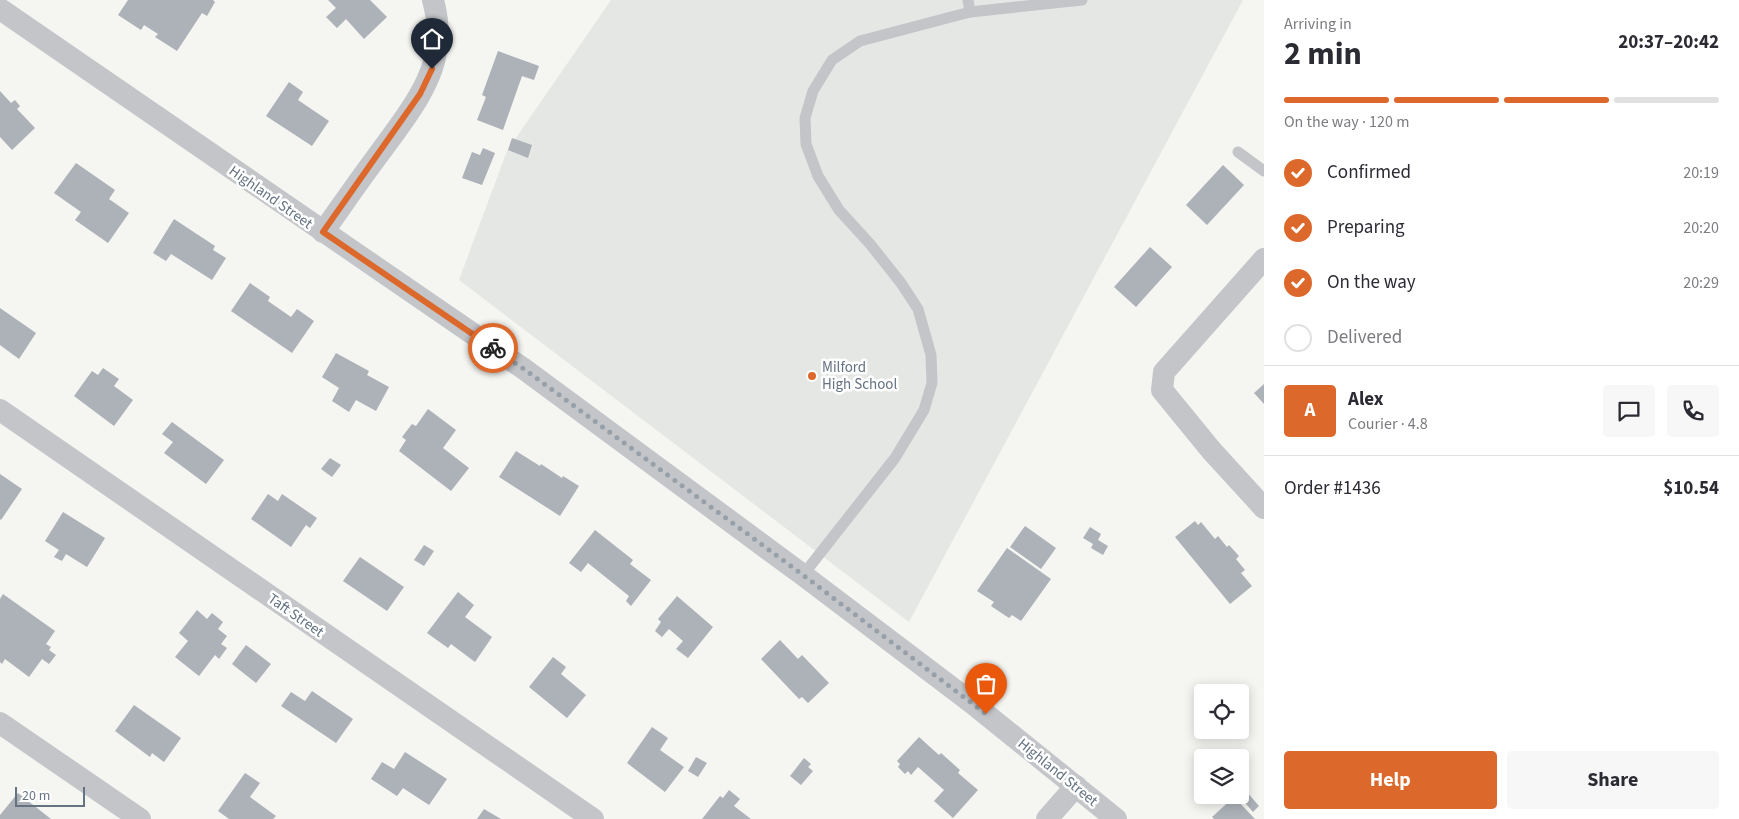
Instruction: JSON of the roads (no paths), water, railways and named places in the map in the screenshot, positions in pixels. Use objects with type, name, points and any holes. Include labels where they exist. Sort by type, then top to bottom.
[{"type":"street","points":[[323,232],[390,138],[424,86],[432,69],[437,46],[438,19],[433,0]]},
{"type":"street","name":"Highland Street","points":[[0,9],[524,369],[803,575],[986,714],[1116,819]]},
{"type":"street","points":[[1264,258],[1164,372],[1162,390],[1235,477],[1264,508]]},
{"type":"street","name":"Taft Street","points":[[0,410],[593,819]]},
{"type":"street","points":[[0,723],[140,819]]},
{"type":"street","points":[[1047,819],[1076,786]]},
{"type":"lane","points":[[968,0],[970,12]]},
{"type":"lane","points":[[803,575],[895,458],[924,410],[932,382],[931,355],[918,309],[901,283],[870,244],[839,210],[818,176],[806,144],[805,118],[813,90],[832,60],[860,41],[970,12],[1082,0]]},
{"type":"lane","points":[[1238,152],[1264,171]]},
{"type":"place","name":"Milford High School","points":[[812,376]]}]
